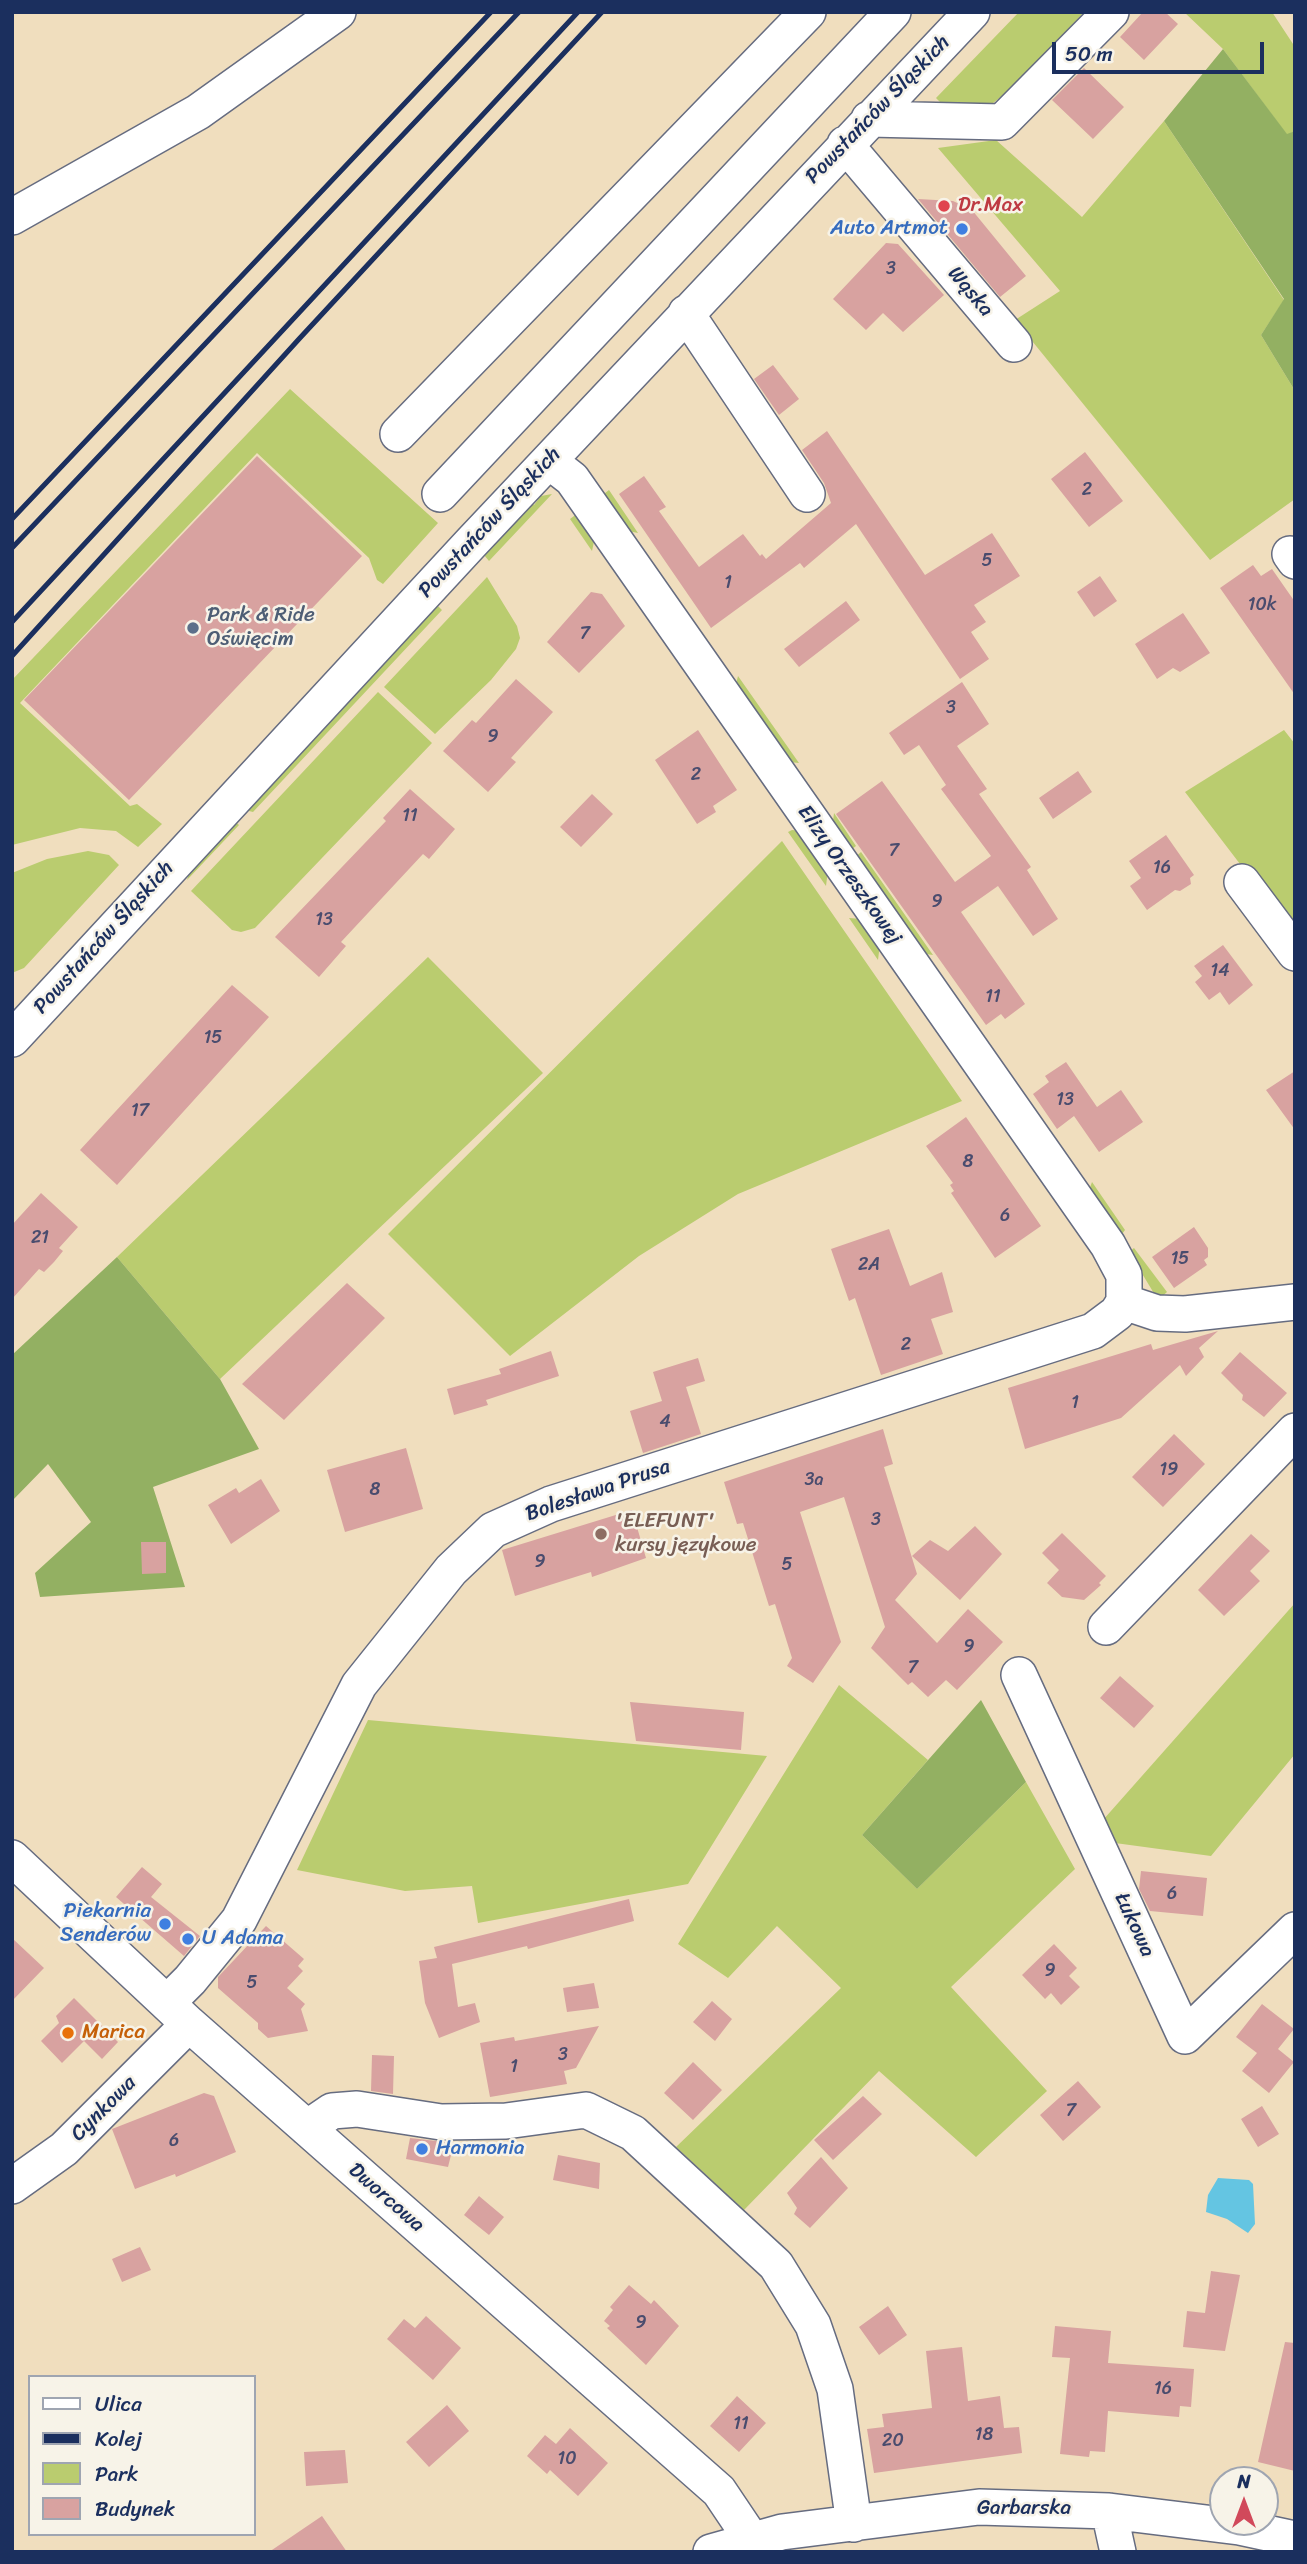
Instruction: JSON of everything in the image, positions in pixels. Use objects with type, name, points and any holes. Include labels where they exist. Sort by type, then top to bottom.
[{"type":"street","points":[[12,217],[198,112],[338,12]]},
{"type":"street","points":[[398,434],[808,12]]},
{"type":"street","points":[[440,494],[892,12]]},
{"type":"street","name":"Powstańców Śląskich","points":[[12,1039],[686,313],[972,12]]},
{"type":"street","points":[[869,119],[1002,122],[1111,12]]},
{"type":"street","name":"Wąska","points":[[845,144],[1014,344]]},
{"type":"street","points":[[671,249],[710,288]]},
{"type":"street","points":[[686,313],[807,494]]},
{"type":"street","name":"Elizy Orzeszkowej","points":[[549,461],[572,478],[1108,1245],[1124,1275],[1124,1301]]},
{"type":"street","points":[[1242,882],[1295,954]]},
{"type":"street","points":[[12,1011],[48,998]]},
{"type":"street","points":[[1124,1301],[1157,1313],[1185,1314],[1293,1296]]},
{"type":"street","name":"Bolesława Prusa","points":[[179,2013],[190,1980],[239,1920],[359,1685],[451,1570],[493,1530],[551,1504],[1093,1331],[1117,1313],[1124,1301]]},
{"type":"street","points":[[1106,1627],[1295,1430]]},
{"type":"street","name":"Łukowa","points":[[1019,1675],[1185,2036],[1295,1930]]},
{"type":"street","name":"Dworcowa","points":[[12,1858],[307,2128],[719,2491],[757,2547]]},
{"type":"street","name":"Cynkowa","points":[[12,2186],[64,2149],[179,2013]]},
{"type":"street","points":[[307,2128],[332,2111],[357,2109],[441,2122],[506,2121],[586,2109],[633,2133],[776,2266],[813,2325],[835,2389],[854,2524]]},
{"type":"street","name":"Garbarska","points":[[711,2552],[757,2547],[782,2532],[979,2507],[1109,2511],[1238,2527],[1295,2539]]},
{"type":"street","points":[[1109,2511],[1118,2552]]},
{"type":"green space","points":[[1019,12],[1084,12],[1021,81],[988,107],[948,110],[936,98]]},
{"type":"green space","points":[[1184,12],[1272,12],[1295,47],[1295,131],[1287,135],[1223,49]]},
{"type":"green space","points":[[1223,49],[1287,134],[1295,131],[1295,391],[1261,335],[1284,299],[1164,121]]},
{"type":"green space","points":[[1164,121],[1284,300],[1261,335],[1295,391],[1295,499],[1210,560],[1015,320],[1060,291],[938,148],[996,140],[1082,217]]},
{"type":"green space","points":[[290,389],[438,523],[383,584],[377,580],[369,558],[257,453],[20,703],[130,806],[137,804],[162,824],[138,847],[116,831],[80,828],[12,845],[12,680]]},
{"type":"green space","points":[[609,490],[638,533],[623,530],[600,497]]},
{"type":"green space","points":[[552,494],[489,561],[484,555],[532,503],[534,505],[541,496]]},
{"type":"green space","points":[[578,513],[595,537],[592,551],[570,519]]},
{"type":"green space","points":[[487,577],[517,626],[520,638],[516,649],[491,680],[435,734],[384,687]]},
{"type":"green space","points":[[437,605],[442,610],[253,812],[249,811],[246,806]]},
{"type":"green space","points":[[738,676],[799,763],[789,762],[736,684]]},
{"type":"green space","points":[[378,692],[432,743],[255,928],[241,932],[232,930],[191,891]]},
{"type":"green space","points":[[1284,730],[1295,744],[1295,936],[1185,792]]},
{"type":"green space","points":[[834,813],[856,846],[848,852],[832,829]]},
{"type":"green space","points":[[234,820],[239,825],[187,880],[192,864]]},
{"type":"green space","points":[[801,831],[828,870],[826,886],[788,832]]},
{"type":"green space","points":[[782,841],[962,1101],[738,1194],[639,1256],[510,1356],[388,1234]]},
{"type":"green space","points":[[88,851],[109,855],[119,865],[24,968],[12,973],[12,873],[47,859]]},
{"type":"green space","points":[[861,852],[933,955],[919,953],[853,859]]},
{"type":"green space","points":[[849,918],[862,919],[880,944],[878,960]]},
{"type":"green space","points":[[428,957],[543,1073],[220,1379],[117,1257]]},
{"type":"green space","points":[[1092,1182],[1125,1230],[1119,1238],[1088,1193]]},
{"type":"green space","points":[[1134,1248],[1167,1292],[1158,1300],[1129,1252]]},
{"type":"green space","points":[[117,1257],[220,1379],[259,1449],[153,1487],[185,1587],[40,1597],[35,1573],[91,1522],[48,1464],[12,1501],[12,1355]]},
{"type":"green space","points":[[1295,1603],[1295,1754],[1211,1856],[1115,1843],[1103,1820]]},
{"type":"green space","points":[[839,1685],[928,1760],[862,1835],[917,1889],[1026,1782],[1075,1869],[951,1987],[1047,2091],[976,2157],[879,2071],[744,2210],[676,2147],[841,1988],[777,1926],[728,1978],[678,1944]]},
{"type":"green space","points":[[981,1700],[1026,1782],[917,1889],[862,1835]]},
{"type":"green space","points":[[368,1720],[767,1756],[688,1884],[478,1923],[472,1886],[405,1891],[297,1870]]},
{"type":"water","points":[[1218,2178],[1249,2180],[1253,2184],[1255,2224],[1248,2233],[1227,2219],[1206,2212],[1208,2195]]},
{"type":"building","points":[[1143,12],[1165,12],[1178,24],[1144,60],[1120,37]]},
{"type":"building","points":[[1084,68],[1124,107],[1093,139],[1052,100]]},
{"type":"building","points":[[918,199],[953,201],[972,210],[1026,276],[1000,297]]},
{"type":"building","points":[[886,243],[898,244],[944,295],[903,332],[883,313],[866,330],[833,299]]},
{"type":"building","points":[[773,365],[799,399],[779,415],[754,379]]},
{"type":"building","points":[[827,431],[925,575],[992,533],[1020,576],[974,605],[986,622],[971,632],[989,659],[960,679],[856,524],[804,568],[800,563],[711,628],[619,494],[644,476],[666,507],[659,511],[699,567],[743,534],[760,556],[762,554],[766,559],[831,503],[824,483],[802,450]]},
{"type":"building","points":[[1085,452],[1123,501],[1089,527],[1051,479]]},
{"type":"building","name":"Park & Ride Oświęcim","points":[[257,456],[362,556],[129,800],[24,700]]},
{"type":"building","points":[[1253,565],[1261,576],[1272,569],[1295,602],[1295,695],[1220,588]]},
{"type":"building","points":[[1100,576],[1117,601],[1094,617],[1077,592]]},
{"type":"building","points":[[591,592],[602,594],[625,626],[579,673],[547,642]]},
{"type":"building","points":[[846,601],[860,620],[799,667],[784,649]]},
{"type":"building","points":[[1183,613],[1210,653],[1180,672],[1173,668],[1157,679],[1135,644]]},
{"type":"building","points":[[516,679],[553,712],[511,758],[516,762],[488,792],[443,751],[472,720],[476,723]]},
{"type":"building","points":[[962,682],[989,724],[957,746],[987,789],[979,794],[1031,867],[1027,870],[1058,919],[1033,936],[998,886],[961,912],[1025,1004],[1005,1019],[1001,1014],[986,1025],[836,814],[882,781],[955,882],[991,856],[941,789],[946,785],[919,745],[904,755],[889,733]]},
{"type":"building","points":[[698,730],[737,790],[713,806],[716,812],[697,824],[655,760]]},
{"type":"building","points":[[1078,771],[1092,792],[1053,819],[1039,798]]},
{"type":"building","points":[[410,789],[455,829],[429,859],[423,854],[341,942],[346,946],[319,977],[275,937],[386,821],[383,818]]},
{"type":"building","points":[[592,794],[613,814],[581,847],[560,827]]},
{"type":"building","points":[[1166,835],[1194,875],[1190,878],[1191,884],[1180,891],[1175,890],[1147,910],[1130,886],[1141,878],[1129,861]]},
{"type":"building","points":[[1223,945],[1253,985],[1229,1005],[1220,992],[1209,1000],[1195,982],[1202,976],[1194,966]]},
{"type":"building","points":[[232,985],[269,1017],[117,1185],[80,1150]]},
{"type":"building","points":[[1066,1062],[1097,1107],[1121,1090],[1143,1122],[1099,1152],[1074,1116],[1057,1129],[1033,1094],[1049,1082],[1045,1076]]},
{"type":"building","points":[[1295,1071],[1295,1130],[1266,1090]]},
{"type":"building","points":[[966,1117],[1041,1226],[995,1258],[951,1193],[954,1191],[950,1185],[953,1183],[926,1146]]},
{"type":"building","points":[[41,1193],[78,1227],[59,1248],[63,1251],[54,1262],[44,1272],[39,1269],[12,1299],[12,1225]]},
{"type":"building","points":[[1194,1227],[1208,1248],[1208,1257],[1204,1260],[1207,1265],[1174,1288],[1152,1257]]},
{"type":"building","points":[[889,1229],[910,1286],[942,1272],[953,1312],[931,1319],[943,1354],[881,1375],[855,1298],[849,1301],[831,1249]]},
{"type":"building","points":[[347,1283],[385,1318],[284,1420],[242,1384]]},
{"type":"building","points":[[1218,1331],[1199,1348],[1204,1357],[1186,1376],[1180,1365],[1121,1418],[1025,1449],[1008,1388],[1151,1344],[1153,1350]]},
{"type":"building","points":[[551,1351],[559,1376],[486,1400],[488,1405],[454,1415],[447,1389],[501,1374],[499,1369]]},
{"type":"building","points":[[1240,1352],[1287,1393],[1264,1417],[1242,1400],[1243,1395],[1221,1373]]},
{"type":"building","points":[[698,1358],[705,1381],[686,1387],[701,1434],[643,1453],[630,1411],[662,1401],[653,1372]]},
{"type":"building","points":[[883,1429],[893,1464],[884,1467],[917,1574],[895,1600],[937,1643],[968,1609],[1003,1642],[957,1690],[946,1680],[928,1697],[912,1682],[908,1685],[871,1648],[885,1627],[844,1497],[800,1512],[841,1642],[813,1683],[787,1666],[792,1658],[775,1604],[769,1606],[743,1523],[737,1524],[724,1482]]},
{"type":"building","points":[[1174,1434],[1205,1464],[1163,1507],[1132,1477]]},
{"type":"building","points":[[406,1448],[423,1509],[345,1532],[327,1470]]},
{"type":"building","points":[[261,1479],[280,1511],[231,1544],[208,1505],[236,1488],[239,1493]]},
{"type":"building","points":[[632,1510],[646,1558],[592,1577],[591,1572],[515,1596],[502,1550]]},
{"type":"building","points":[[975,1526],[1002,1554],[960,1600],[912,1556],[930,1540],[948,1551]]},
{"type":"building","points":[[1062,1533],[1106,1576],[1099,1583],[1101,1585],[1084,1600],[1062,1597],[1047,1583],[1059,1570],[1042,1553]]},
{"type":"building","points":[[1251,1534],[1270,1551],[1250,1571],[1260,1581],[1224,1616],[1198,1590]]},
{"type":"building","points":[[141,1542],[166,1542],[166,1573],[142,1574]]},
{"type":"building","points":[[1120,1676],[1154,1706],[1134,1728],[1100,1698]]},
{"type":"building","points":[[630,1702],[744,1712],[741,1750],[636,1741]]},
{"type":"building","points":[[142,1867],[162,1884],[151,1897],[200,1936],[184,1956],[116,1897]]},
{"type":"building","points":[[1141,1871],[1207,1878],[1203,1916],[1150,1911],[1139,1889]]},
{"type":"building","points":[[629,1899],[634,1921],[528,1949],[527,1946],[452,1964],[458,2007],[475,2003],[480,2022],[439,2038],[425,2003],[419,1961],[437,1958],[434,1947]]},
{"type":"building","points":[[266,1926],[304,1959],[298,1966],[303,1971],[287,1988],[305,2004],[301,2009],[308,2031],[268,2038],[258,2029],[258,2023],[218,1988],[218,1977]]},
{"type":"building","points":[[12,1938],[44,1968],[12,2001]]},
{"type":"building","points":[[1054,1944],[1077,1968],[1069,1976],[1080,1987],[1061,2005],[1051,1993],[1045,1999],[1022,1975]]},
{"type":"building","points":[[594,1983],[599,2008],[567,2012],[563,1988]]},
{"type":"building","points":[[74,1998],[118,2042],[102,2059],[84,2041],[62,2063],[41,2041],[59,2023],[56,2016]]},
{"type":"building","points":[[712,2001],[732,2019],[715,2041],[693,2022]]},
{"type":"building","points":[[1262,2004],[1294,2029],[1278,2049],[1294,2062],[1269,2093],[1242,2071],[1257,2053],[1236,2037]]},
{"type":"building","points":[[599,2026],[576,2068],[564,2071],[567,2084],[490,2097],[480,2043],[514,2037],[515,2041]]},
{"type":"building","points":[[372,2055],[394,2056],[393,2094],[371,2091]]},
{"type":"building","points":[[693,2062],[722,2090],[693,2120],[664,2093]]},
{"type":"building","points":[[1078,2081],[1101,2107],[1063,2141],[1040,2115]]},
{"type":"building","points":[[204,2093],[214,2096],[236,2152],[176,2177],[175,2174],[135,2189],[112,2129]]},
{"type":"building","points":[[863,2096],[882,2114],[833,2160],[814,2140]]},
{"type":"building","points":[[1262,2106],[1279,2134],[1258,2147],[1241,2119]]},
{"type":"building","points":[[410,2138],[454,2143],[448,2167],[406,2159]]},
{"type":"building","points":[[558,2155],[600,2163],[599,2189],[553,2180]]},
{"type":"building","points":[[821,2157],[848,2188],[810,2228],[794,2214],[797,2208],[787,2193]]},
{"type":"building","points":[[479,2196],[504,2217],[489,2235],[464,2215]]},
{"type":"building","points":[[140,2247],[151,2270],[122,2282],[112,2259]]},
{"type":"building","points":[[1211,2271],[1240,2275],[1225,2351],[1183,2347],[1187,2311],[1205,2313]]},
{"type":"building","points":[[629,2285],[651,2304],[654,2300],[679,2326],[646,2365],[607,2328],[610,2326],[604,2321],[613,2310],[610,2307]]},
{"type":"building","points":[[888,2306],[907,2335],[879,2355],[859,2327]]},
{"type":"building","points":[[426,2316],[461,2348],[433,2380],[387,2339],[404,2319],[415,2328]]},
{"type":"building","points":[[1055,2326],[1111,2331],[1108,2363],[1194,2369],[1191,2407],[1180,2406],[1179,2417],[1108,2411],[1105,2452],[1090,2451],[1089,2457],[1060,2454],[1070,2358],[1052,2357]]},
{"type":"building","points":[[1285,2342],[1295,2343],[1295,2471],[1258,2462]]},
{"type":"building","points":[[962,2347],[968,2401],[1000,2396],[1004,2428],[1019,2427],[1022,2453],[874,2473],[867,2429],[884,2427],[882,2414],[932,2408],[926,2351]]},
{"type":"building","points":[[737,2396],[766,2423],[739,2452],[710,2426]]},
{"type":"building","points":[[447,2405],[469,2431],[429,2467],[406,2442]]},
{"type":"building","points":[[570,2428],[608,2463],[578,2496],[550,2470],[547,2474],[527,2456],[545,2435],[556,2444]]},
{"type":"building","points":[[345,2450],[348,2483],[306,2486],[304,2452]]},
{"type":"building","points":[[322,2516],[347,2552],[269,2552]]},
{"type":"railway","points":[[12,519],[491,12]]},
{"type":"railway","points":[[12,548],[519,12]]},
{"type":"railway","points":[[12,622],[578,12]]},
{"type":"railway","points":[[12,656],[299,339],[602,12]]},
{"type":"place","name":"Dr.Max","points":[[944,206]]},
{"type":"place","name":"Auto Artmot","points":[[962,229]]},
{"type":"place","name":"Park & Ride Oświęcim","points":[[193,628]]},
{"type":"place","name":"'ELEFUNT' kursy językowe","points":[[601,1534]]},
{"type":"place","name":"Piekarnia Senderów","points":[[165,1924]]},
{"type":"place","name":"U Adama","points":[[188,1939]]},
{"type":"place","name":"Marica","points":[[68,2033]]},
{"type":"place","name":"Harmonia","points":[[422,2149]]}]
